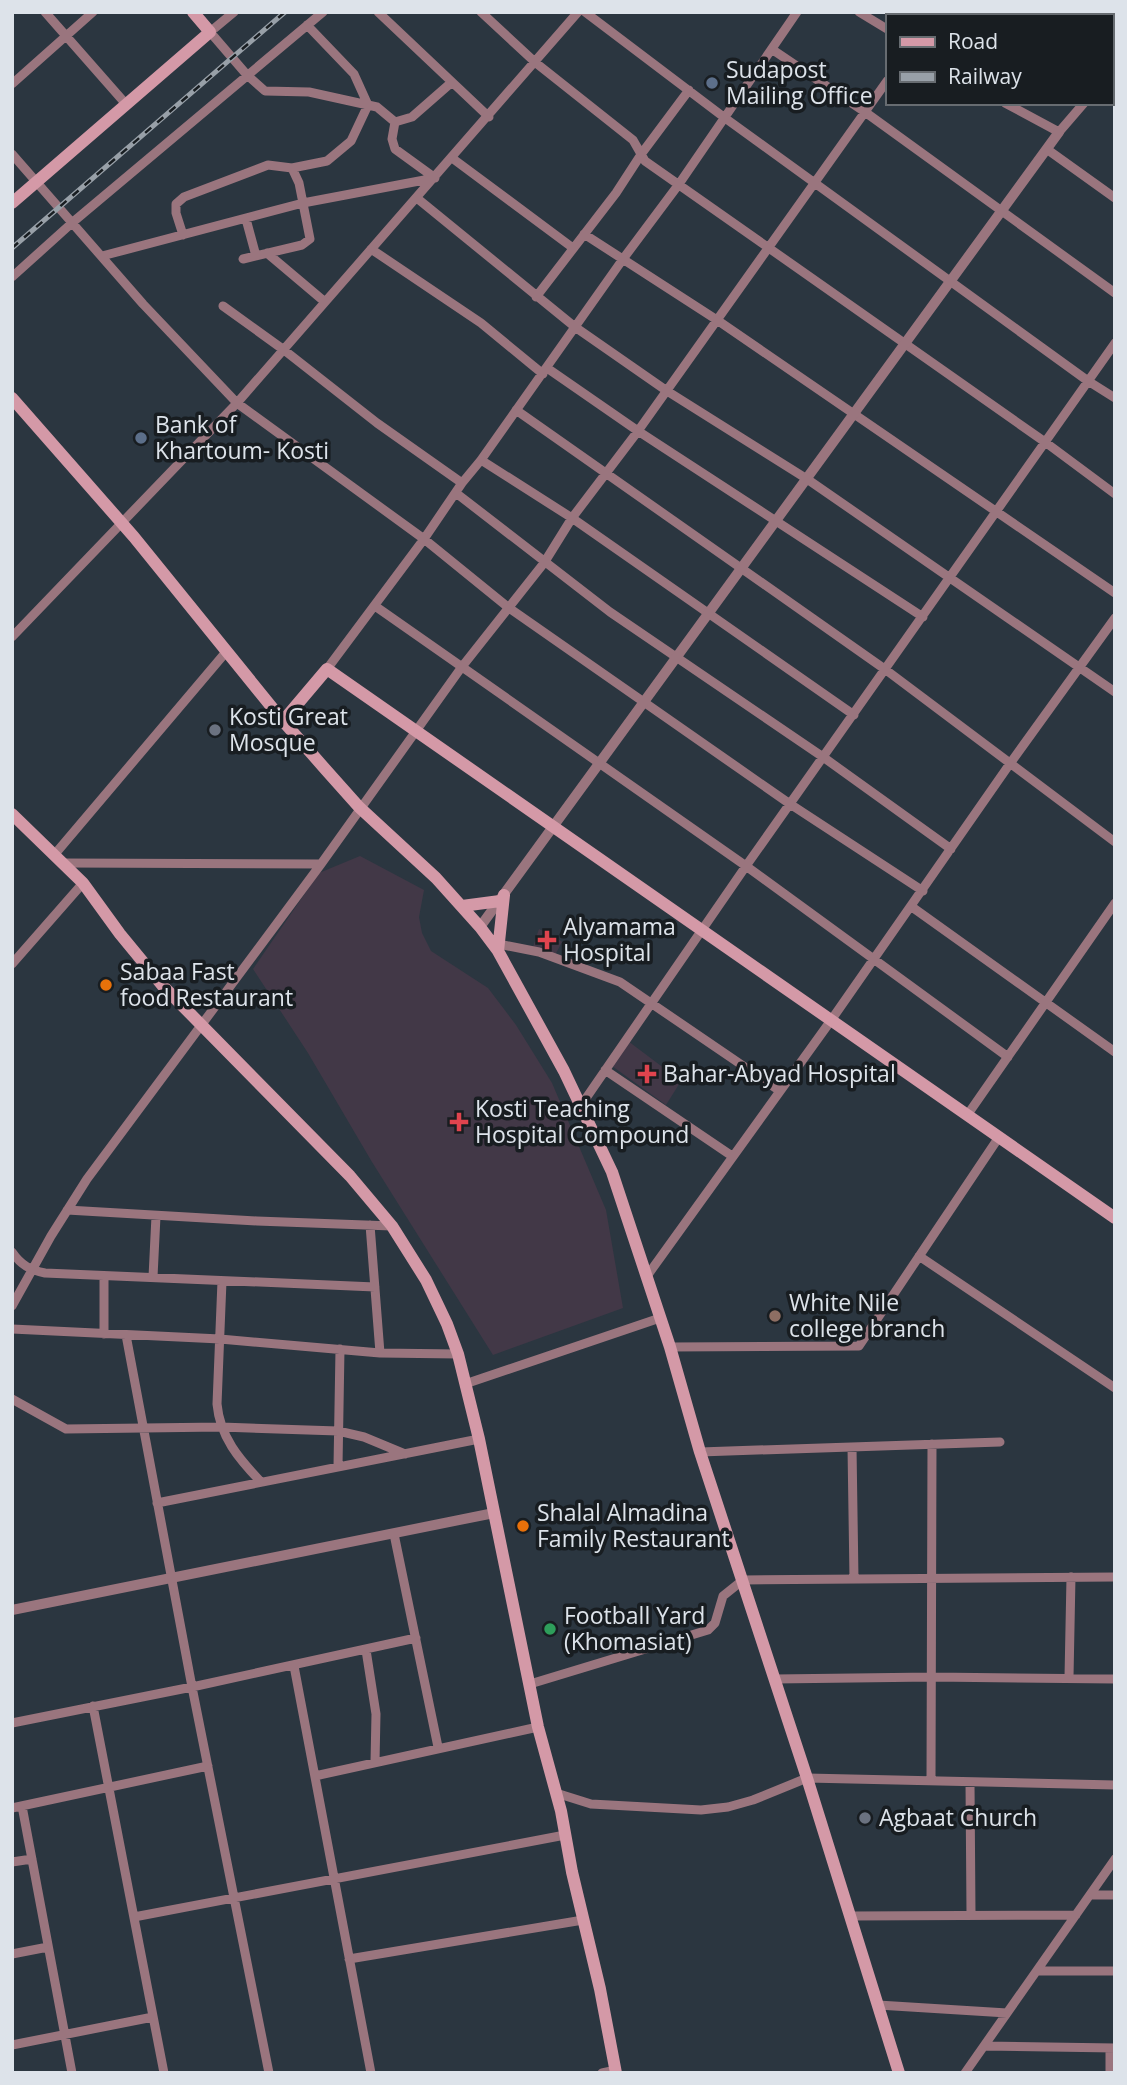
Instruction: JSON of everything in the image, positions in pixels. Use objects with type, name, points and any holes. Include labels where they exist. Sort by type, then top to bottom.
[{"type":"main road","points":[[12,203],[209,32],[193,12]]},
{"type":"main road","points":[[12,398],[122,523],[283,721],[359,807],[436,878],[498,948],[582,1104],[612,1172],[647,1276],[700,1452],[807,1778],[899,2073]]},
{"type":"main road","points":[[283,721],[327,669],[1115,1218]]},
{"type":"main road","points":[[12,814],[83,883],[140,960],[201,1026],[325,1150],[392,1226],[426,1280],[447,1324],[466,1384],[538,1727],[556,1793],[616,2071]]},
{"type":"main road","points":[[462,906],[502,898],[498,948]]},
{"type":"street","points":[[45,12],[125,103]]},
{"type":"street","points":[[12,84],[93,12]]},
{"type":"street","points":[[234,12],[209,32],[265,91],[309,92],[377,107],[395,122]]},
{"type":"street","points":[[12,276],[323,12]]},
{"type":"street","points":[[378,12],[489,117]]},
{"type":"street","points":[[481,12],[536,63],[629,136],[645,160],[1115,494]]},
{"type":"street","points":[[12,637],[237,403],[418,199],[578,12]]},
{"type":"street","points":[[585,12],[725,118],[1087,381],[1115,398]]},
{"type":"street","points":[[327,669],[424,539],[679,184],[797,12]]},
{"type":"street","points":[[859,12],[886,28]]},
{"type":"street","points":[[183,235],[176,204],[184,197],[268,165],[292,168],[327,161],[351,141],[368,105],[354,74],[307,25]]},
{"type":"street","points":[[773,50],[865,112],[1115,293]]},
{"type":"street","points":[[395,122],[412,117],[452,82]]},
{"type":"street","points":[[12,1306],[67,1210],[461,668],[544,563],[572,517],[667,391],[886,82]]},
{"type":"street","points":[[536,297],[616,193],[689,90]]},
{"type":"street","points":[[1009,105],[1059,132]]},
{"type":"street","points":[[480,927],[1000,212],[1082,105]]},
{"type":"street","points":[[395,122],[392,139],[395,149],[435,178]]},
{"type":"street","points":[[1048,150],[1115,198]]},
{"type":"street","points":[[12,154],[143,304],[237,403],[424,539],[509,608],[790,804],[923,891]]},
{"type":"street","points":[[452,158],[573,248]]},
{"type":"street","points":[[243,259],[302,245],[310,239],[299,183],[292,168]]},
{"type":"street","points":[[102,257],[303,204],[435,178]]},
{"type":"street","points":[[418,199],[575,327],[667,391],[807,479],[1115,692]]},
{"type":"street","points":[[246,219],[256,256]]},
{"type":"street","points":[[584,234],[717,320],[1115,593]]},
{"type":"street","points":[[371,249],[391,265],[481,323],[545,371],[923,617]]},
{"type":"street","points":[[267,253],[325,302]]},
{"type":"street","points":[[223,306],[377,423],[462,483]]},
{"type":"street","points":[[582,1104],[746,866],[1115,343]]},
{"type":"street","points":[[516,410],[886,670],[1115,842]]},
{"type":"street","points":[[481,460],[572,517],[853,715]]},
{"type":"street","points":[[456,494],[544,563],[951,849]]},
{"type":"street","points":[[375,606],[746,866],[1008,1057]]},
{"type":"street","points":[[647,1276],[1115,618]]},
{"type":"street","points":[[59,858],[226,652]]},
{"type":"street","points":[[59,858],[321,864]]},
{"type":"street","points":[[12,964],[83,883]]},
{"type":"street","points":[[968,1114],[1115,902]]},
{"type":"street","points":[[912,907],[1115,1052]]},
{"type":"street","points":[[498,948],[522,947],[583,966],[620,982],[780,1091]]},
{"type":"street","points":[[605,1070],[732,1156]]},
{"type":"street","points":[[670,1348],[859,1346],[999,1137]]},
{"type":"street","points":[[67,1210],[392,1226]]},
{"type":"street","points":[[153,1277],[156,1216]]},
{"type":"street","points":[[370,1225],[380,1353]]},
{"type":"street","points":[[12,1252],[31,1270],[104,1276],[375,1287]]},
{"type":"street","points":[[919,1256],[1115,1388]]},
{"type":"street","points":[[104,1276],[104,1334]]},
{"type":"street","points":[[222,1281],[217,1404],[222,1427],[235,1454],[261,1482]]},
{"type":"street","points":[[466,1384],[660,1318]]},
{"type":"street","points":[[12,1329],[220,1339],[380,1353],[457,1354]]},
{"type":"street","points":[[126,1335],[192,1687],[269,2073]]},
{"type":"street","points":[[338,1466],[340,1349]]},
{"type":"street","points":[[12,1399],[66,1429],[143,1426],[338,1431],[364,1437],[405,1454]]},
{"type":"street","points":[[157,1503],[479,1439]]},
{"type":"street","points":[[700,1452],[1000,1442]]},
{"type":"street","points":[[931,1781],[932,1444]]},
{"type":"street","points":[[852,1447],[854,1579]]},
{"type":"street","points":[[12,1610],[494,1513]]},
{"type":"street","points":[[394,1534],[438,1747]]},
{"type":"street","points":[[1069,1677],[1071,1577]]},
{"type":"street","points":[[530,1684],[708,1630],[715,1623],[723,1596],[743,1580],[1115,1577]]},
{"type":"street","points":[[12,1723],[294,1666],[416,1638]]},
{"type":"street","points":[[366,1650],[375,1698],[377,1739],[374,1762]]},
{"type":"street","points":[[294,1666],[371,2073]]},
{"type":"street","points":[[775,1679],[1115,1679]]},
{"type":"street","points":[[93,1706],[163,2073]]},
{"type":"street","points":[[315,1776],[538,1727]]},
{"type":"street","points":[[72,2073],[32,1858],[17,1807],[208,1766]]},
{"type":"street","points":[[556,1793],[591,1804],[701,1810],[728,1807],[753,1800],[807,1778],[1115,1785]]},
{"type":"street","points":[[970,1782],[971,1914]]},
{"type":"street","points":[[134,1917],[565,1835]]},
{"type":"street","points":[[12,1862],[32,1858]]},
{"type":"street","points":[[965,2073],[1115,1859]]},
{"type":"street","points":[[1090,1895],[1115,1895]]},
{"type":"street","points":[[851,1916],[1076,1915]]},
{"type":"street","points":[[349,1959],[583,1920]]},
{"type":"street","points":[[12,1954],[48,1947]]},
{"type":"street","points":[[1037,1971],[1115,1971]]},
{"type":"street","points":[[878,2005],[1007,2013]]},
{"type":"street","points":[[12,2045],[153,2017]]},
{"type":"street","points":[[985,2046],[1112,2048],[1110,2073]]},
{"type":"street","points":[[601,2073],[616,2071]]},
{"type":"shaded area","name":"Kosti Teaching Hospital Compound","points":[[360,856],[424,890],[419,917],[422,933],[431,951],[488,988],[516,1025],[552,1083],[606,1210],[623,1308],[493,1355],[372,1162],[308,1053],[253,969],[319,873]]},
{"type":"shaded area","name":"Alyamama Hospital","points":[[539,929],[562,942],[555,955],[533,947]]},
{"type":"shaded area","name":"Bahar-Abyad Hospital","points":[[628,1041],[681,1081],[666,1105],[612,1066]]},
{"type":"railway","points":[[12,248],[285,12]]},
{"type":"place","name":"Sudapost Mailing Office","points":[[712,83]]},
{"type":"place","name":"Bank of Khartoum- Kosti","points":[[141,438]]},
{"type":"place","name":"Kosti Great Mosque","points":[[215,730]]},
{"type":"place","name":"Alyamama Hospital","points":[[547,940]]},
{"type":"place","name":"Sabaa Fast food Restaurant","points":[[106,985]]},
{"type":"place","name":"Bahar-Abyad Hospital","points":[[647,1074]]},
{"type":"place","name":"Kosti Teaching Hospital Compound","points":[[459,1122]]},
{"type":"place","name":"White Nile college branch","points":[[775,1316]]},
{"type":"place","name":"Shalal Almadina Family Restaurant","points":[[523,1526]]},
{"type":"place","name":"Football Yard (Khomasiat)","points":[[550,1629]]},
{"type":"place","name":"Agbaat Church","points":[[865,1818]]}]
